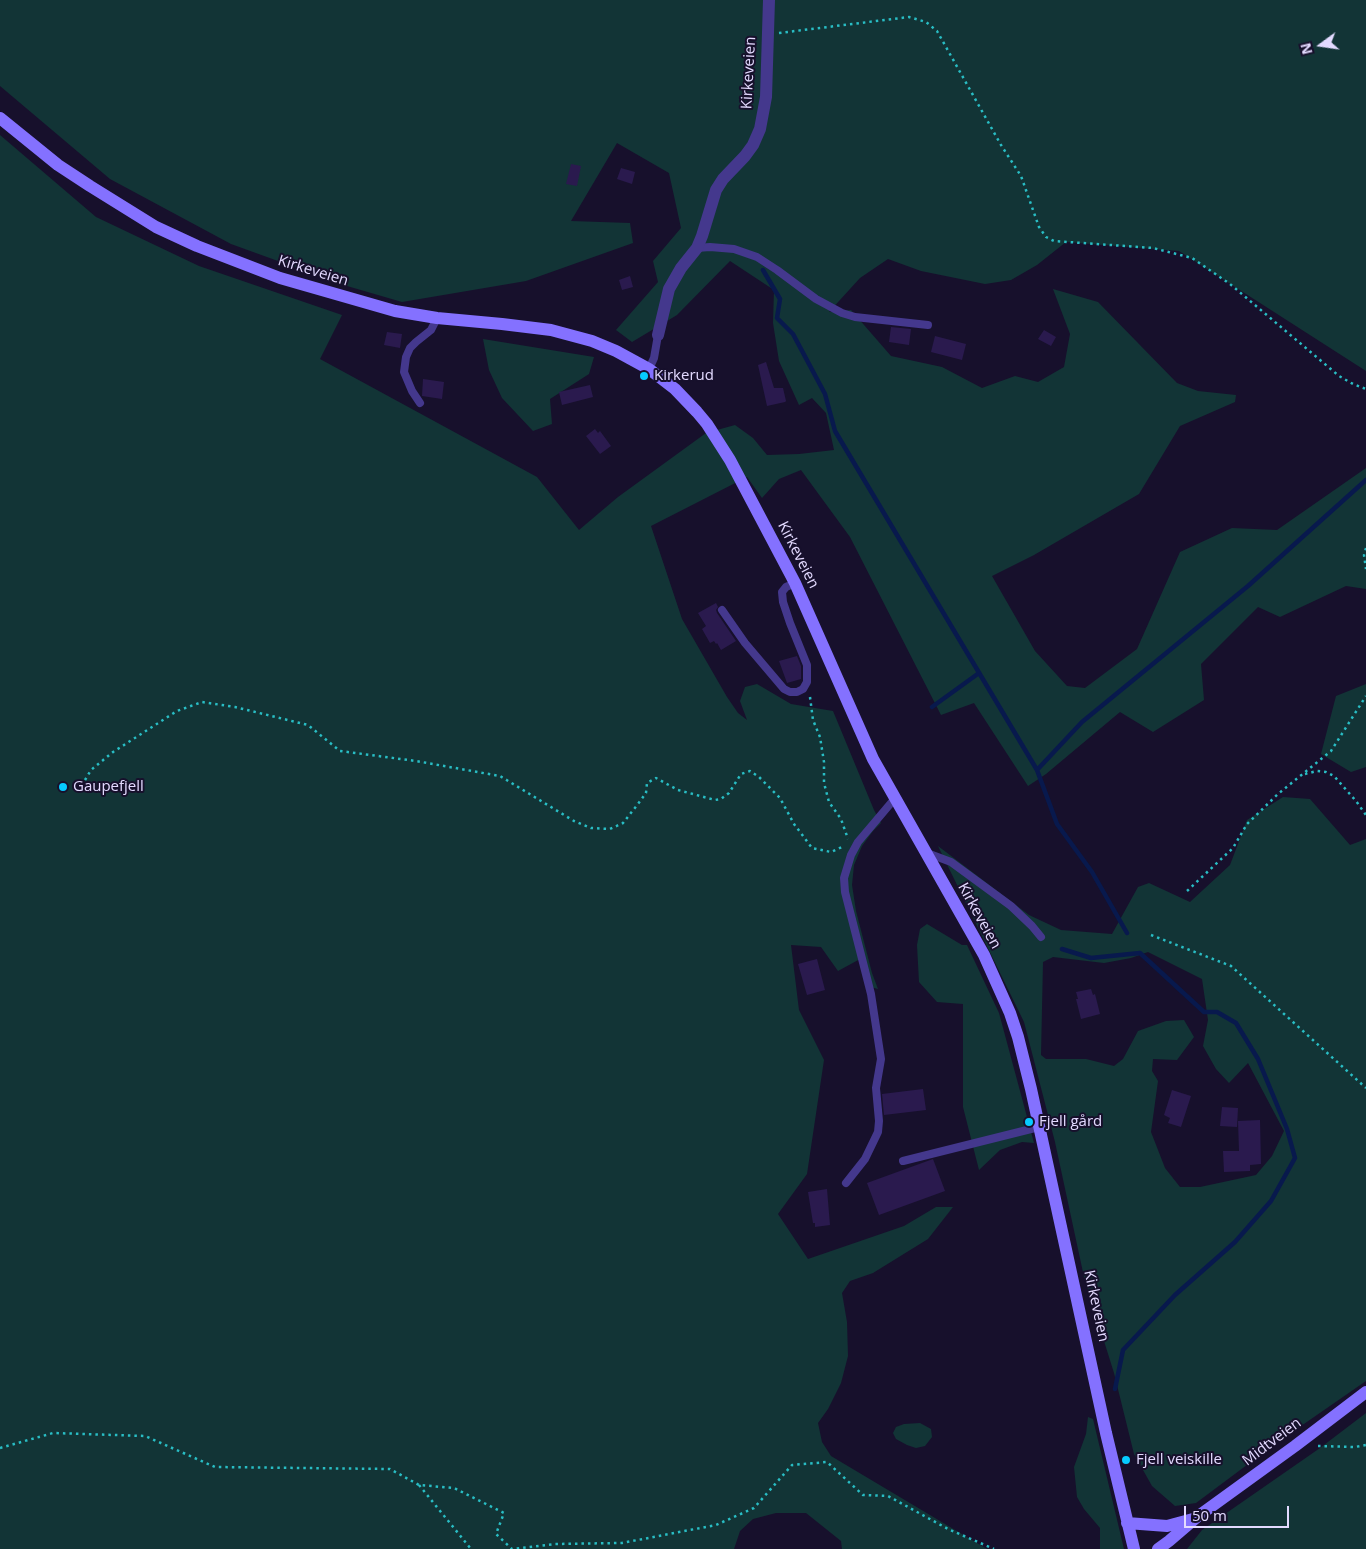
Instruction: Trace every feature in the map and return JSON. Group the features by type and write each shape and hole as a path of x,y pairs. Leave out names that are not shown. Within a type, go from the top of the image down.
{"main road":[{"name":"Kirkeveien","path":"0,118 58,166 156,227 197,246 280,278 395,311 437,318 550,330 592,341 649,369 688,400 707,424 730,460 796,583 873,758 984,955 1007,1006 1018,1037 1133,1546"},
{"name":"Midtveien","path":"1158,1549 1197,1517 1366,1392"},
{"name":"Midtveien","path":"1127,1523 1167,1526 1197,1517"}],"street":[{"name":"Kirkeveien","path":"658,335 670,289 681,268 697,248 716,190 723,179 753,145 760,129 766,97 769,0"}],"lane":[{"path":"697,248 734,249 757,258 777,270 816,299 842,313 856,317 928,325"},
{"path":"420,403 412,391 404,372 406,357 410,348 431,330 437,318"},
{"name":"Kirkeveien","path":"649,369 654,358 658,335"},
{"path":"722,610 745,643 784,689 790,692 797,692 803,689 807,682 807,665 790,623 783,602 782,592 786,587 796,583"},
{"path":"846,1183 864,1159 878,1132 876,1088 881,1059 872,994 845,892 844,878 851,855 858,842 891,803 896,800"},
{"path":"925,853 951,862 1011,906 1041,937"},
{"path":"903,1161 1039,1127"}],"path":[{"path":"768,35 909,17 926,22 937,31 1001,146 1021,176 1039,227 1046,237 1054,241 1153,248 1192,258 1230,284 1339,376 1366,389"},
{"path":"1366,548 1364,555 1366,569"},
{"path":"84,780 91,770 113,752 176,711 202,702 235,707 308,725 340,751 416,761 500,776 574,821 591,828 610,829 623,823 646,793 647,783 656,778 678,790 714,800 721,799 729,793 741,774 750,770 780,798 794,824 812,848 831,852 841,849 849,840 841,819 829,802 824,783 824,762 820,737 812,720 807,682"},
{"path":"1187,891 1233,848 1247,824 1278,794 1331,750 1366,696"},
{"path":"1303,774 1326,772 1334,776 1356,800 1366,815"},
{"path":"1151,935 1231,966 1366,1088"},
{"path":"0,1448 53,1433 145,1436 215,1467 390,1469 419,1485 471,1549"},
{"path":"1295,1446 1354,1447 1366,1445"},
{"path":"419,1485 454,1488 504,1513 496,1534 512,1549 555,1544 622,1543 716,1525 754,1508 792,1466 827,1462 863,1495 888,1496 948,1529 994,1549"}],"green space":[{"path":"0,0 1366,0 1366,371 1179,251 1066,242 1037,265 1011,280 985,284 921,271 888,259 860,278 829,312 851,310 891,356 942,367 982,388 1015,376 1038,382 1064,367 1070,334 1053,289 1098,302 1177,383 1198,391 1236,395 1235,402 1180,426 1139,494 1034,555 992,576 1035,651 1067,686 1085,688 1137,649 1180,552 1232,528 1277,530 1366,468 1366,589 1346,586 1280,617 1258,607 1201,664 1204,700 1153,732 1120,712 1046,774 1028,786 974,703 941,715 850,537 801,470 779,479 762,498 747,477 651,526 682,619 738,713 747,720 740,701 745,687 757,684 791,704 833,711 881,823 862,846 854,865 852,885 856,911 878,989 867,986 860,959 838,971 821,947 791,945 799,1010 824,1060 807,1174 778,1214 808,1259 904,1226 936,1207 953,1207 928,1239 873,1273 850,1281 842,1293 847,1322 848,1356 841,1383 828,1409 818,1423 822,1442 831,1456 987,1549 842,1549 841,1541 806,1513 776,1513 753,1519 740,1531 734,1549 0,1549 0,135 96,217 199,266 342,315 320,359 537,477 579,530 618,497 706,433 735,425 753,438 767,455 834,450 826,413 812,398 799,405 779,361 773,323 774,290 730,261 677,315 632,342 616,330 658,282 653,261 681,228 669,173 617,143 571,221 630,223 633,243 526,281 402,302 347,286 231,244 110,179 0,86"},
{"path":"483,339 594,357 589,374 550,399 552,424 533,431 502,398 489,370"},
{"path":"1366,684 1366,767 1351,772 1321,754 1336,696"},
{"path":"1283,797 1310,799 1350,845 1366,839 1366,1381 1275,1444 1196,1503 1175,1506 1152,1486 1134,1454 1114,1373 1084,1277 1055,1142 1024,1022 938,846 1029,915 1061,930 1112,934 1138,887 1149,883 1190,902 1230,865 1247,820","holes":["1148,952 1202,979 1208,1020 1203,1046 1216,1069 1229,1083 1248,1063 1284,1131 1272,1156 1256,1175 1200,1187 1180,1187 1165,1168 1151,1132 1158,1081 1152,1071 1153,1059 1177,1060 1194,1037 1184,1020 1166,1021 1138,1031 1123,1059 1114,1066 1086,1059 1046,1059 1041,1055 1043,962 1053,957 1104,963 1131,958"]},
{"path":"927,924 962,945 967,945 999,1013 1034,1143 1022,1142 1000,1150 979,1170 963,1107 963,1004 937,1002 919,982 917,945 920,929"},
{"path":"1366,1413 1366,1549 1187,1549 1202,1530 1320,1448"},
{"path":"1088,1417 1093,1419 1124,1549 1100,1549 1100,1528 1084,1509 1077,1497 1074,1467 1086,1434"},
{"path":"920,1423 931,1429 932,1437 925,1446 916,1448 896,1439 893,1433 896,1427 904,1424"}],"building":[{"path":"571,164 581,166 577,186 566,184"},
{"path":"621,168 635,172 632,184 617,179"},
{"path":"630,276 633,287 622,290 619,280"},
{"path":"891,327 911,329 909,345 889,342"},
{"path":"1044,330 1056,337 1051,346 1038,339"},
{"path":"387,332 402,334 400,348 384,345"},
{"path":"935,336 966,344 962,360 931,352"},
{"path":"766,362 774,388 783,388 785,402 767,406 758,365"},
{"path":"423,379 444,382 442,399 422,396"},
{"path":"590,385 593,397 562,405 559,392"},
{"path":"595,429 598,433 600,431 611,446 600,454 586,436"},
{"path":"716,603 718,607 717,613 736,641 721,650 714,641 710,643 702,629 706,626 698,613"},
{"path":"797,656 801,666 801,679 787,683 779,661"},
{"path":"817,959 825,990 807,995 798,964"},
{"path":"1091,989 1093,995 1095,994 1100,1014 1081,1019 1076,992"},
{"path":"923,1089 926,1110 884,1115 882,1094"},
{"path":"1172,1090 1191,1096 1181,1127 1168,1123 1170,1118 1164,1115"},
{"path":"1222,1107 1238,1108 1237,1127 1220,1126"},
{"path":"1260,1120 1261,1164 1250,1165 1250,1171 1224,1172 1223,1151 1239,1151 1238,1121"},
{"path":"933,1159 945,1191 879,1215 867,1183"},
{"path":"827,1189 830,1225 815,1227 808,1192"}],"waterway":[{"path":"763,270 780,299 777,318 793,334 825,394 835,431 1037,770 1057,824 1092,872 1127,933"},
{"path":"1037,770 1082,722 1248,586 1366,480"},
{"path":"932,707 979,673"},
{"path":"1062,949 1091,958 1140,953 1204,1012 1217,1012 1236,1023 1258,1059 1287,1129 1295,1158 1271,1201 1235,1242 1175,1295 1123,1350 1115,1389"}],"place":[{"name":"Kirkerud","path":"644,376"},
{"name":"Gaupefjell","path":"63,787"},
{"name":"Fjell gård","path":"1029,1122"},
{"name":"Fjell veiskille","path":"1126,1460"}]}
